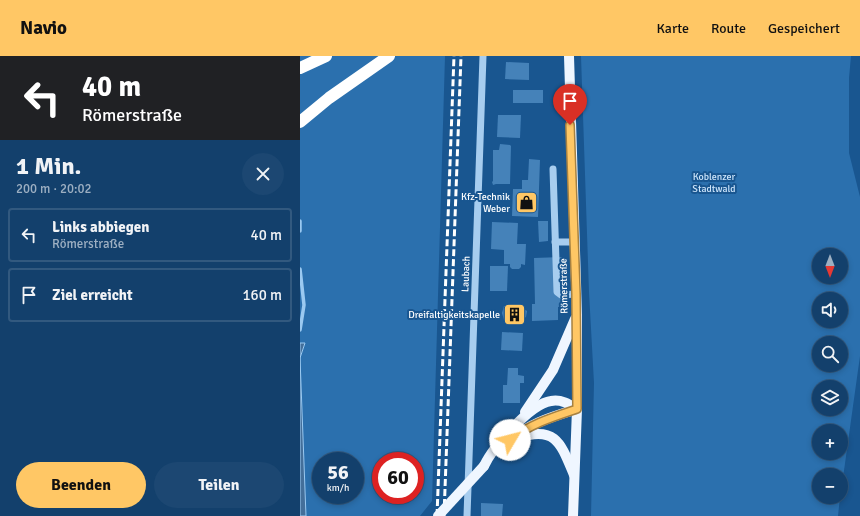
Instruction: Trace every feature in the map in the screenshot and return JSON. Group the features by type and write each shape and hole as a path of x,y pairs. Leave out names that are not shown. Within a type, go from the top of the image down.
{"highway":[{"path":"300,68 326,56"},
{"path":"300,122 329,98 389,56"}],"main road":[{"name":"Römerstraße","path":"569,56 577,315 577,409 573,516"},
{"path":"522,419 528,405 553,370 577,315"},
{"path":"484,466 490,453 536,406 550,401 561,401 577,409"},
{"path":"438,516 484,466 519,433 532,425 577,409"},
{"path":"510,440 534,433 541,433 551,437 556,440 562,449 575,478"}],"street":[{"name":"Laubach","path":"467,516 483,56"},
{"path":"553,169 557,292 561,295 576,294"},
{"path":"555,242 575,242"}],"green space":[{"path":"300,56 445,56 432,501 420,516 306,516 300,358 305,343 300,343"},
{"name":"Koblenzer Stadtwald","path":"581,56 851,56 849,78 849,153 860,197 860,356 848,442 848,424 812,424 812,460 845,460 844,468 812,468 812,504 839,504 838,516 591,516 594,383 589,292"}],"shaded area":[{"path":"300,343 305,343 300,358"},
{"path":"300,358 306,516 300,516"}],"building":[{"path":"506,62 529,63 529,80 505,79"},
{"path":"513,90 543,90 543,103 513,103"},
{"path":"498,115 521,115 520,138 497,137"},
{"path":"500,144 511,146 510,184 493,185 493,150 499,150"},
{"path":"529,159 540,160 538,217 512,216 513,189 522,189 522,180 528,180"},
{"path":"538,221 548,221 548,241 539,242"},
{"path":"492,222 518,223 517,244 526,244 525,265 521,264 519,269 512,269 510,264 504,264 504,250 491,249"},
{"path":"562,257 563,307 558,307 558,320 532,321 532,304 535,304 534,258"},
{"path":"490,266 508,266 507,291 490,291"},
{"name":"Dreifaltigkeitskapelle","path":"504,306 521,307 527,311 526,317 520,321 504,320 502,313"},
{"path":"502,332 523,333 522,351 501,350"},
{"path":"508,368 518,368 518,375 524,376 524,383 520,383 520,403 503,403 503,385 507,385"},
{"path":"481,503 503,504 502,516 481,516"}],"waterway":[{"name":"Laubach","path":"300,221 300,231"},
{"name":"Laubach","path":"300,269 304,305 300,330"}],"railway":[{"path":"437,516 454,56"},
{"path":"444,516 461,56"}],"place":[{"name":"Kfz-Technik Weber","path":"526,203"},
{"name":"Dreifaltigkeitskapelle","path":"515,315"}],"route":[{"path":"510,440 524,429 532,425 577,409 576,294 570,125"}]}
